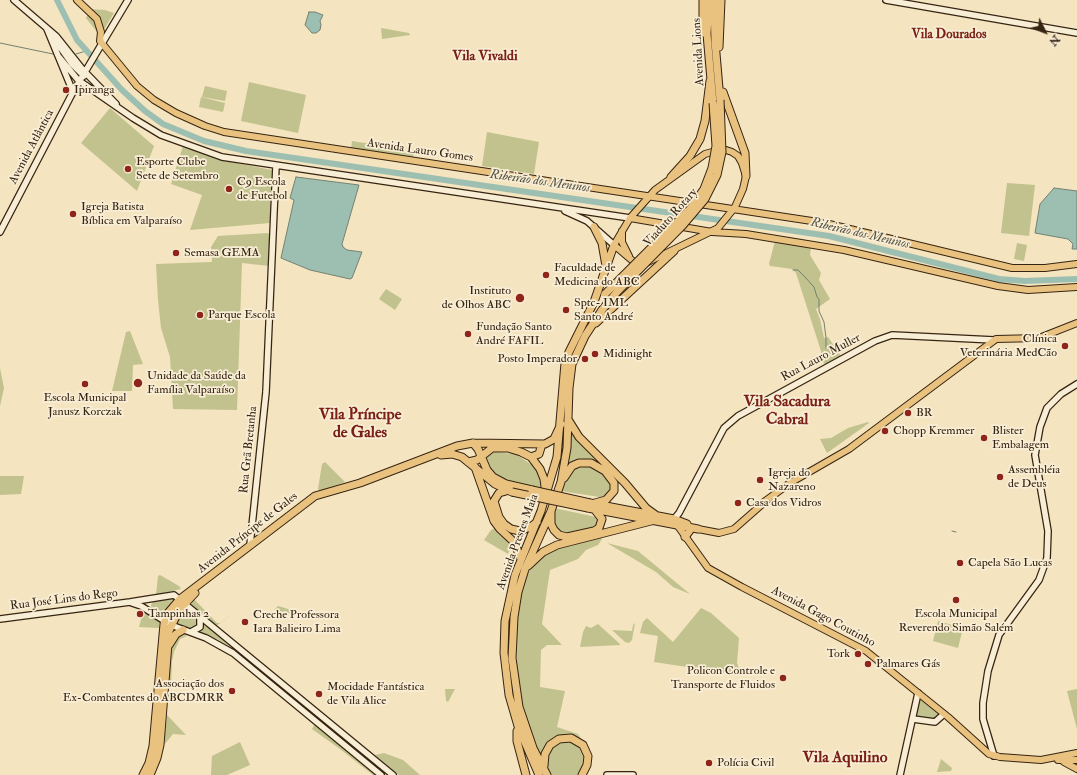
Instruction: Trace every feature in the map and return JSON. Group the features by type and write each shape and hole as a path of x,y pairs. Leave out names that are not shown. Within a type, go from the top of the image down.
{"highway":[{"path":"703,0 703,37 709,63"},
{"name":"Avenida Lions","path":"709,0 707,34 710,81 717,102"},
{"name":"Avenida Lions","path":"714,0 717,61 720,85 717,102"},
{"path":"717,61 721,27 721,0"},
{"path":"671,177 690,156 700,140 705,121 710,81"},
{"path":"720,85 745,153 746,176"},
{"name":"Viaduto Rotary","path":"587,318 604,294 690,208 704,188 712,168 716,146 717,102"},
{"name":"Viaduto Rotary","path":"589,330 616,292 691,217 705,199 717,175 722,152 717,102"},
{"path":"594,227 602,243 606,269"},
{"path":"587,318 614,245"},
{"path":"589,330 674,251"},
{"name":"Avenida Prestes Maia","path":"544,774 518,726 506,678 504,621 510,591 521,559 546,498 558,457 565,363 569,352 587,318"},
{"name":"Avenida Prestes Maia","path":"544,774 524,724 513,672 512,645 514,617 525,569 551,511 561,482 567,448 572,364 589,330"},
{"path":"568,421 579,437 625,483 646,508 657,516"},
{"path":"531,457 539,454 542,444 554,439 561,424"},
{"path":"465,460 470,444 478,449 490,474 510,490"},
{"name":"Avenida Príncipe de Gales","path":"168,624 168,612 249,548 314,500 354,487 360,483 452,448 470,444 542,444"},
{"path":"465,460 474,461 482,457 489,449 495,447 514,450 531,457 542,472 546,498"},
{"name":"Avenida Príncipe de Gales","path":"431,457 448,453 465,460"},
{"path":"465,460 495,484 510,490 591,506 657,516 694,529 686,538"},
{"path":"561,482 570,468 576,464 586,462 602,468 613,480 614,491 606,500 591,506"},
{"path":"475,467 494,521 515,543 521,559"},
{"path":"510,490 499,493 494,501 499,517 504,524 511,529 520,531 537,522"},
{"path":"591,506 651,521 676,522"},
{"path":"551,511 551,524 554,530 559,535 567,537 594,531 599,528 602,519 591,506"},
{"path":"525,569 539,555 552,547 651,521"},
{"path":"150,775 157,758 160,745 168,646 168,624"},
{"path":"143,775 149,763 153,746 168,624"},
{"path":"168,646 175,636 187,631"},
{"path":"518,726 517,741 526,775"},
{"path":"544,774 544,756 548,747 559,739 571,738 583,745 588,756 587,765 582,775"}],"main road":[{"path":"14,0 56,36 83,73 133,118"},
{"path":"77,0 97,19 101,32 100,45"},
{"name":"Avenida Atlântica","path":"0,232 83,73 128,0"},
{"path":"886,0 1077,32"},
{"path":"46,29 73,92"},
{"name":"Avenida Lauro Gomes","path":"100,45 129,84 146,99 179,119 203,130 222,136 839,229 1012,271 1038,273 1077,268"},
{"path":"59,57 79,81 133,118 161,135 222,157 630,218 712,232 771,238 844,250 998,286 1028,290 1077,287"},
{"path":"539,205 568,212 583,218 630,259 637,263 646,263 712,232 721,225 732,212 742,194 746,176 740,159 732,152 723,149 708,153 671,177 646,199 635,212 614,245"},
{"name":"Rua Grã Bretanha","path":"249,548 265,405 276,166"},
{"path":"568,212 576,210"},
{"name":"Avenida Lauro Gomes","path":"732,212 840,225 1008,267 1039,269 1077,264"},
{"path":"721,225 723,230 729,234"},
{"path":"691,228 695,234 693,241"},
{"path":"622,231 624,247 630,259"},
{"name":"Rua Lauro Muller","path":"676,522 724,428 733,419 875,341 892,335 995,340 1039,338 1077,323"},
{"path":"694,529 719,533 734,529 785,482 847,446 902,405 911,401 995,340"},
{"path":"994,756 984,726 983,703 988,671 1002,629 1039,580 1045,566 1048,546 1048,526 1036,462 1038,437 1042,419 1047,408 1061,394 1077,384"},
{"name":"Avenida Gago Coutinho","path":"676,522 686,538 710,569 866,651 944,714 981,748 994,756 1029,760 1054,759 1077,754"},
{"name":"Rua José Lins do Rego","path":"0,619 133,603 172,594 182,601"},
{"path":"149,612 149,603 152,598"},
{"path":"182,601 393,775"},
{"name":"Rua José Lins do Rego","path":"133,603 168,624 217,644 240,658 381,775"},
{"path":"187,631 200,627 200,616"},
{"path":"900,775 918,693"},
{"path":"913,719 935,722 944,714"},
{"path":"981,748 986,744 987,737"},
{"path":"1077,754 1077,768"},
{"name":"Avenida Gago Coutinho","path":"1054,759 1062,761 1076,760"},
{"path":"1062,761 1077,768"},
{"path":"607,775 633,775"}],"green space":[{"path":"90,9 105,10 114,13 100,36 86,18"},
{"path":"381,28 409,33 410,35 382,39"},
{"path":"249,82 306,95 298,133 241,121"},
{"path":"205,86 227,91 225,101 202,97"},
{"path":"201,97 225,103 223,112 199,107"},
{"name":"Esporte Clube Sete de Setembro","path":"110,108 154,146 137,191 81,143"},
{"path":"487,132 539,142 534,174 482,166"},
{"path":"352,141 414,151 413,159 351,149"},
{"name":"C9 Escola de Futebol","path":"183,146 216,159 272,170 270,223 190,230 202,195 171,184"},
{"path":"1007,183 1035,185 1029,236 1001,233"},
{"name":"Parque Escola","path":"268,233 270,236 269,266 242,263 237,410 173,409 170,357 161,328 156,264 212,262 211,247 218,236"},
{"path":"775,241 811,248 810,255 821,273 819,280 830,299 816,309 824,338 828,337 841,356 828,364 823,362 821,351 796,273 792,269 770,266 769,264"},
{"path":"1017,243 1027,245 1024,261 1014,259"},
{"path":"386,289 402,299 395,310 379,299"},
{"path":"130,331 143,364 133,365 132,391 112,391 126,332"},
{"path":"0,368 4,388 0,406"},
{"path":"868,422 869,423 827,453 820,439 831,438 848,428"},
{"path":"571,432 600,461 599,463 590,460 574,462 567,466"},
{"path":"492,452 516,454 536,468 541,479 541,490 501,481 494,475 486,461 486,456"},
{"path":"325,462 345,482 320,492 318,489 322,464"},
{"path":"576,466 592,466 609,478 612,486 606,498 561,491 565,479"},
{"path":"0,476 24,476 21,494 0,495"},
{"path":"554,508 596,517 599,521 594,529 568,535 560,533 553,525"},
{"path":"495,528 512,544 508,554 484,540 491,530"},
{"path":"600,536 602,539 598,545 586,550 578,559 550,570 542,624 562,645 547,645 541,650 540,687 565,691 557,727 578,734 582,740 573,735 559,736 542,761 525,717 517,672 515,619 522,586 527,574 542,555 557,548"},
{"path":"607,543 638,551 690,594 673,587 656,572"},
{"path":"160,575 179,586 181,589 156,595 158,576"},
{"path":"192,597 217,623 220,623 242,608 216,626 192,605"},
{"path":"174,598 162,617 152,611 151,605 154,600"},
{"path":"278,606 298,612 299,615 274,610"},
{"path":"186,608 197,617 199,621 197,626 192,629 175,624 179,614"},
{"path":"701,608 711,613 739,638 737,663 741,674 740,675 654,662 658,636 640,633 643,622 647,618 673,642"},
{"path":"143,612 159,622 159,628 139,627"},
{"path":"938,621 963,628 958,648 933,641"},
{"path":"635,623 632,640 629,643 625,642 612,630 632,631"},
{"path":"205,624 237,650 200,632"},
{"path":"598,624 620,645 580,647 583,632 586,626 591,628"},
{"path":"185,635 187,636 180,639 174,652 172,661 171,688 167,688 172,646 177,638"},
{"path":"445,689 455,689 448,702 446,701"},
{"path":"1077,689 1077,729 1067,691"},
{"path":"921,700 940,714 935,720 917,718 915,716"},
{"path":"167,715 186,735 173,734 164,745"},
{"path":"315,724 378,775 373,775 312,729"},
{"path":"568,741 580,746 584,751 585,764 579,775 551,775 547,766 548,753 556,743"},
{"path":"240,742 250,765 227,775 211,775 212,756"},
{"path":"384,753 403,760 420,775 399,775 375,755"},
{"path":"941,759 952,768 951,771 937,772"}],"shaded area":[{"path":"309,12 315,12 323,15 320,21 320,30 316,33 312,33 305,25"},
{"path":"296,177 359,185 342,244 347,250 362,252 352,278 350,279 310,270 281,258 294,200 290,198"},
{"path":"1054,188 1077,191 1077,249 1072,249 1073,244 1068,239 1035,233 1040,204"}],"waterway":[{"name":"Ribeirão dos Meninos","path":"57,0 77,40 122,90 145,111 163,124 204,141 246,151 829,236 999,279 1025,281 1077,279"},
{"path":"0,43 53,54"},
{"path":"76,54 86,51"},
{"path":"793,270 798,270 814,287 819,299 819,311 824,322 826,348"},
{"path":"952,531 956,532"}],"place":[{"name":"Ipiranga","path":"66,90"},
{"name":"Esporte Clube Sete de Setembro","path":"128,169"},
{"name":"C9 Escola de Futebol","path":"229,189"},
{"name":"Igreja Batista Bíblica em Valparaíso","path":"73,214"},
{"name":"Semasa GEMA","path":"176,253"},
{"name":"Faculdade de Medicina do ABC","path":"546,275"},
{"name":"Instituto de Olhos ABC","path":"520,298"},
{"name":"Sptc- IML Santo André","path":"566,310"},
{"name":"Parque Escola","path":"200,315"},
{"name":"Fundação Santo André FAFIL","path":"468,334"},
{"name":"Clínica Veterinária MedCão","path":"1065,346"},
{"name":"Midinight","path":"595,354"},
{"name":"Posto Imperador","path":"585,359"},
{"name":"Unidade da Saúde da Família Valparaíso","path":"138,383"},
{"name":"Escola Municipal Janusz Korczak","path":"85,384"},
{"name":"BR","path":"908,413"},
{"name":"Chopp Kremmer","path":"885,431"},
{"name":"Blister Embalagem","path":"984,438"},
{"name":"Assembléia de Deus","path":"1000,477"},
{"name":"Igreja do Nazareno","path":"760,480"},
{"name":"Casa dos Vidros","path":"738,503"},
{"name":"Capela São Lucas","path":"960,563"},
{"name":"Escola Municipal Reverendo Simão Salém","path":"956,600"},
{"name":"Tampinhas 2","path":"140,614"},
{"name":"Creche Professora Iara Balieiro Lima","path":"245,622"},
{"name":"Tork","path":"858,654"},
{"name":"Palmares Gás","path":"868,664"},
{"name":"Policon Controle e Transporte de Fluidos","path":"783,678"},
{"name":"Associação dos Ex-Combatentes do ABCDMRR","path":"232,691"},
{"name":"Mocidade Fantástica de Vila Alice","path":"319,694"},
{"name":"Polícia Civil","path":"709,763"}],"district":[{"name":"Vila Dourados","path":"949,35"},
{"name":"Vila Vivaldi","path":"485,57"},
{"name":"Vila Sacadura Cabral","path":"787,412"},
{"name":"Vila Príncipe de Gales","path":"360,425"},
{"name":"Vila Aquilino","path":"845,759"}]}
